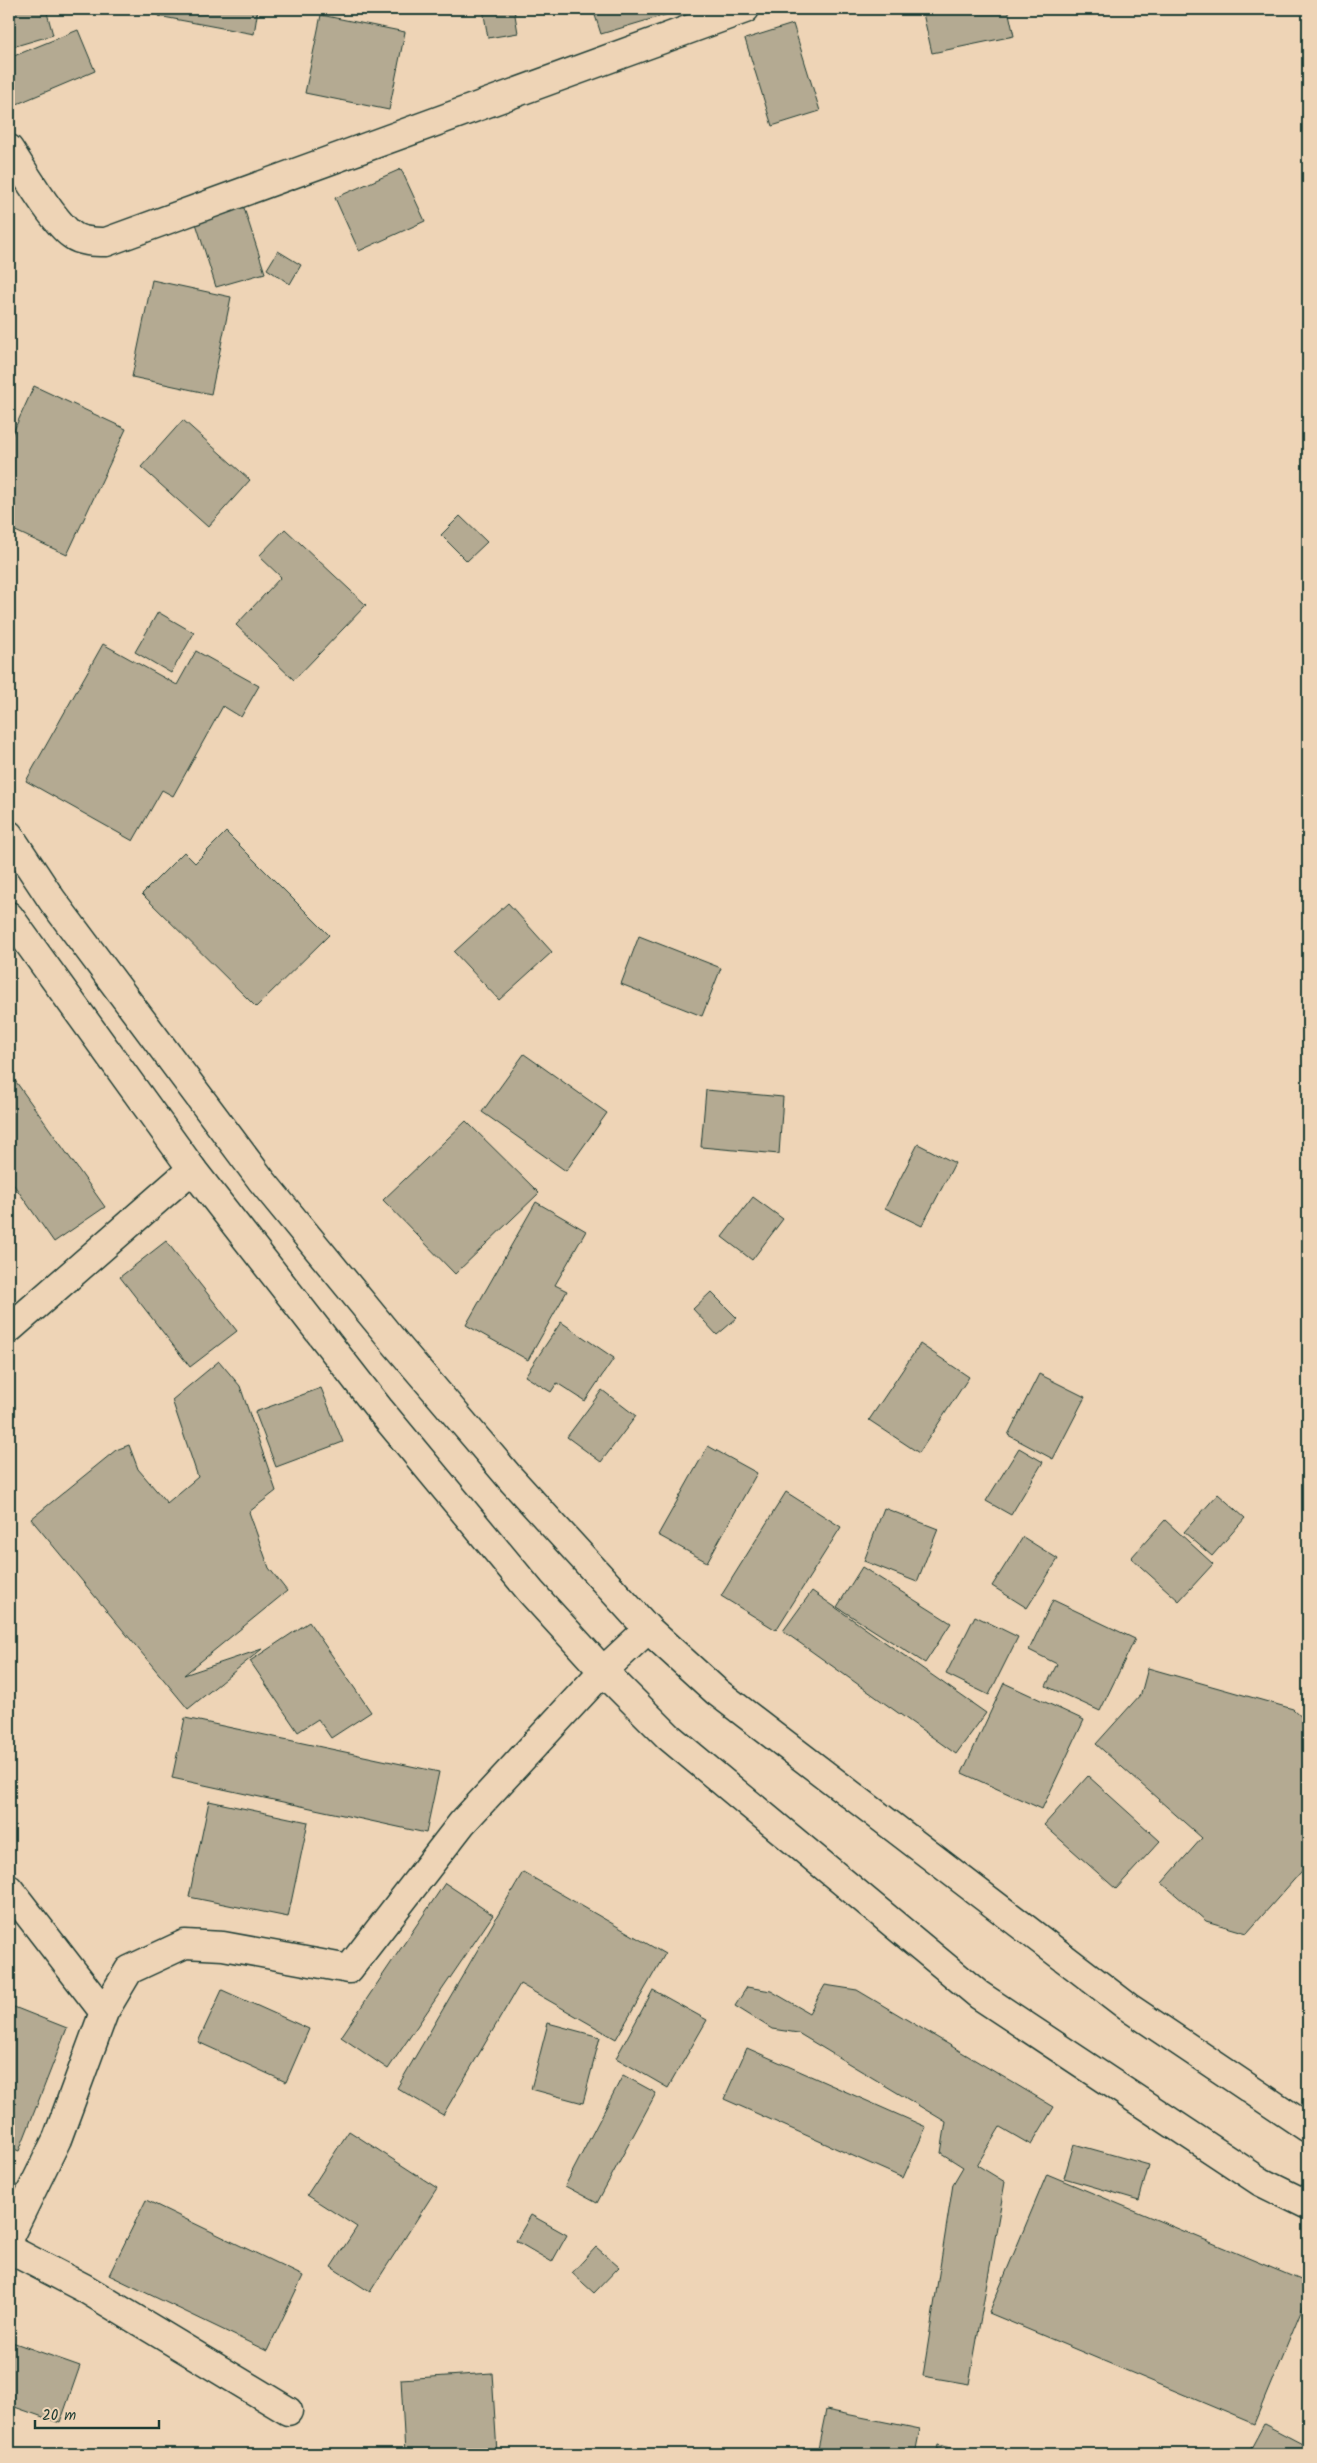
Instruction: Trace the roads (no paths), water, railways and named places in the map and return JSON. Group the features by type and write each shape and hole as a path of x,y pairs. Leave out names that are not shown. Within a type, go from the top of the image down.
{"main road":[{"path":"9,149 58,221 72,236 88,242 106,242 746,9"},
{"path":"9,835 58,908 262,1181 395,1343 511,1479 648,1629 717,1692 1128,2007 1308,2128"},
{"path":"9,916 192,1169 380,1410 531,1592 603,1671 669,1737 979,1995 1261,2182 1308,2206"},
{"path":"9,1329 192,1169"},
{"path":"9,2237 57,2139 104,2012 129,1970 185,1944 224,1946 349,1969 462,1823 603,1671 648,1629"},
{"path":"9,1889 104,2012"},
{"path":"9,2249 84,2288 288,2411"}]}
